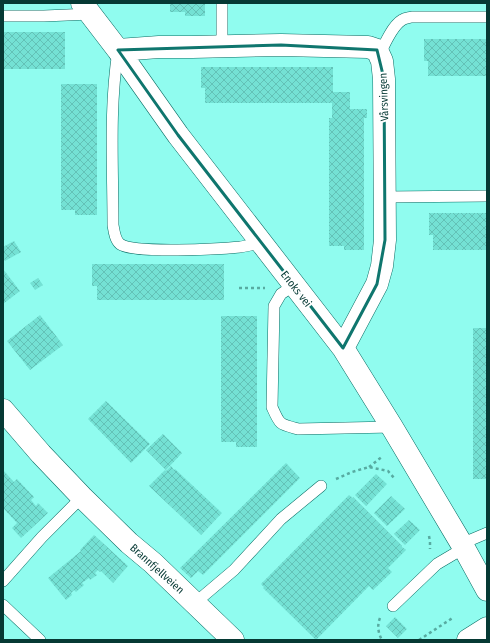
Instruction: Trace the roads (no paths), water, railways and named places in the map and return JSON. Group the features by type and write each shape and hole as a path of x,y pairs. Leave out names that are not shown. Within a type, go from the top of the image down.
{"street":[{"name":"Enoks vei","path":"86,8 118,50 178,135 261,243 287,289 343,348 463,546 487,590"},
{"path":"118,50 159,47 368,47 377,50 379,56"},
{"name":"Vårsvingen","path":"343,348 377,284 382,266 385,240 384,79 382,61 379,56"},
{"name":"Brannfjellveien","path":"3,410 82,498 129,543 153,563 233,640"},
{"path":"468,640 487,628"}],"lane":[{"path":"222,3 222,47"},
{"path":"3,16 44,16 86,8"},
{"path":"379,56 389,36 399,22 404,18 487,17"},
{"path":"118,50 112,106 113,225 115,237 120,244 140,250 175,250 227,248 261,243"},
{"path":"385,197 487,196"},
{"path":"287,289 274,306 272,407 278,422 298,428 392,427"},
{"path":"196,604 234,570 281,519 321,486"},
{"path":"3,581 42,537 82,498"},
{"path":"393,606 437,564 463,546 487,533"},
{"path":"3,605 40,640"}]}
